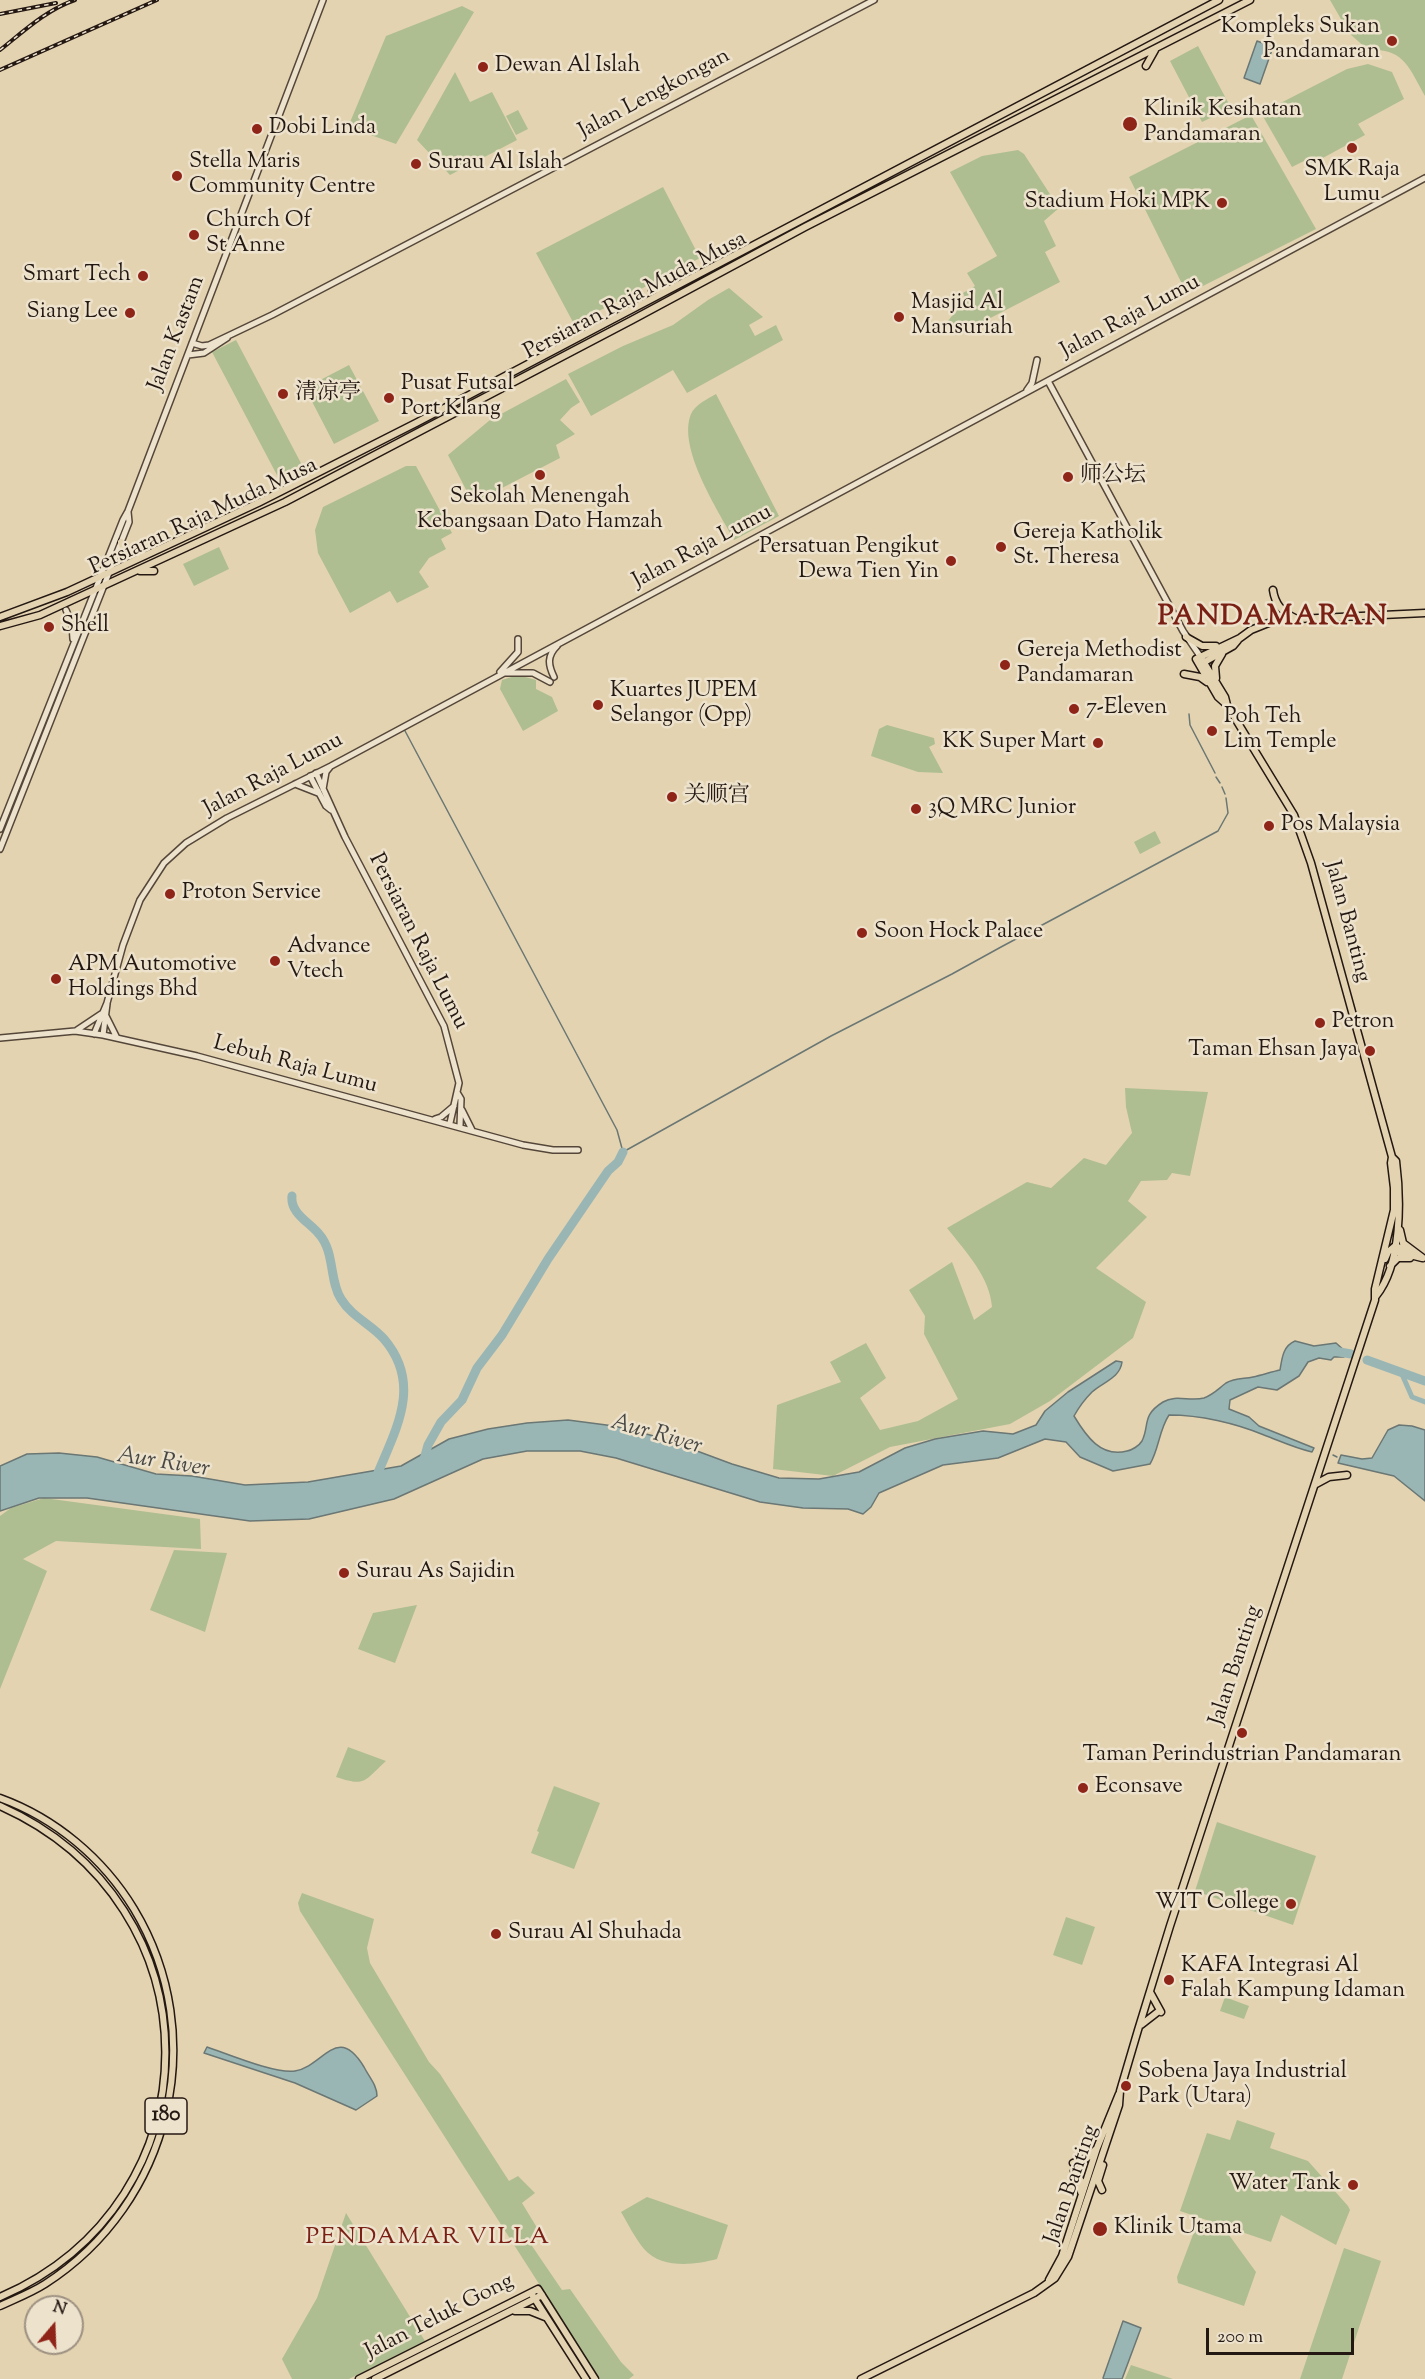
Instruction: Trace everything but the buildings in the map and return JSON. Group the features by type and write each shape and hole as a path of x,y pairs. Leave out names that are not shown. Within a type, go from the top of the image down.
{"main road":[{"name":"Persiaran Raja Muda Musa","path":"0,617 32,607 224,520 396,433 1220,0"},
{"name":"Persiaran Raja Muda Musa","path":"0,626 40,615 285,502 805,227 1250,0"},
{"path":"1146,66 1156,49"},
{"path":"652,290 671,289"},
{"path":"121,542 124,550 135,555 147,555"},
{"path":"136,570 154,571"},
{"path":"1273,590 1274,600 1280,608 1297,619"},
{"path":"1200,661 1233,646 1240,638 1262,624 1276,620 1425,613"},
{"path":"1186,637 1202,646 1223,649"},
{"path":"1184,674 1200,677 1213,683 1215,666 1223,649"},
{"name":"Jalan Banting","path":"1047,2283 1060,2262 1081,2199 1119,2105 1120,2091 1149,1992 1316,1484 1376,1296 1383,1253 1397,1220 1399,1180 1396,1161 1392,1157 1313,868 1299,826 1227,705 1225,697 1213,683 1200,661"},
{"path":"1376,1296 1382,1289 1390,1267 1397,1220"},
{"path":"1397,1220 1403,1243 1420,1257"},
{"path":"1381,1270 1388,1252 1394,1249 1420,1257"},
{"path":"1390,1267 1398,1258 1420,1257"},
{"path":"1316,1484 1329,1477 1347,1475"},
{"name":"180","path":"0,1798 23,1807 79,1844 119,1886 142,1924 165,1983 174,2033 172,2083 167,2112 144,2175 101,2236 77,2259 45,2284 0,2306"},
{"name":"180","path":"0,1806 49,1833 100,1877 116,1896 144,1947 157,1986 166,2044 160,2108 152,2138 122,2198 102,2224 62,2262 40,2277 0,2297"},
{"path":"1138,2030 1146,2020 1160,2012 1149,1992"},
{"path":"1073,2163 1101,2149 1103,2164 1098,2181 1102,2190"},
{"name":"Jalan Banting","path":"861,2379 1013,2304 1060,2272 1068,2257 1101,2149"},
{"path":"1074,2171 1081,2181 1081,2199"},
{"path":"530,2292 586,2379"},
{"name":"Jalan Teluk Gong","path":"359,2379 530,2292 540,2292"},
{"path":"540,2292 595,2379"},
{"name":"Jalan Teluk Gong","path":"375,2379 535,2299 540,2292"},
{"path":"512,2310 530,2311 546,2317"}],"street":[{"name":"Jalan Kastam","path":"0,830 93,590 128,511 323,0"},
{"name":"Jalan Lengkongan","path":"192,343 202,346 228,337 874,0"},
{"name":"Jalan Raja Lumu","path":"103,1014 123,945 136,910 148,886 164,863 186,843 237,813 331,766 496,675 560,643 1425,178"},
{"name":"Jalan Lengkongan","path":"188,355 204,353 224,342 228,337"},
{"path":"1024,394 1032,383 1037,360"},
{"path":"1048,381 1200,661"},
{"name":"Jalan Kastam","path":"0,849 129,522 128,511"},
{"path":"66,610 72,624 73,640"},
{"path":"496,675 518,652 518,639"},
{"path":"496,675 511,671 528,672 552,679 549,658 560,643"},
{"path":"294,784 321,791 326,772 331,766"},
{"name":"Persiaran Raja Lumu","path":"313,775 326,806 331,810 444,1026 458,1077 461,1108"},
{"path":"75,1031 103,1014"},
{"path":"94,1034 103,1014"},
{"path":"102,1035 103,1014"},
{"path":"103,1014 117,1038"},
{"name":"Lebuh Raja Lumu","path":"0,1038 75,1031 102,1035 204,1058 546,1149 578,1150"},
{"path":"450,1123 458,1094"},
{"path":"434,1120 454,1106"},
{"path":"460,1126 461,1108"},
{"path":"461,1108 472,1130"}],"green space":[{"name":"Kompleks Sukan Pandamaran","path":"1330,0 1425,0 1425,96 1409,69 1398,56 1380,50 1368,50 1349,33"},
{"path":"462,6 474,12 396,144 348,127 386,36"},
{"path":"1198,46 1231,108 1202,122 1170,61"},
{"path":"1368,64 1392,72 1404,99 1358,124 1365,135 1310,165 1306,160 1292,167 1261,113 1347,69"},
{"path":"455,72 470,102 492,92 517,140 450,175 417,140"},
{"path":"518,110 528,129 516,135 506,116"},
{"name":"Stadium Hoki MPK","path":"1251,115 1316,229 1187,294 1129,177"},
{"path":"1018,150 1024,154 1059,208 1044,221 1056,246 1045,252 1060,282 973,327 957,326 947,322 966,299 963,293 975,286 967,273 997,256 950,172 982,156"},
{"path":"663,187 700,258 574,324 536,253"},
{"path":"729,288 763,317 749,325 755,336 776,325 783,340 687,393 673,370 591,416 568,374 623,346 673,325"},
{"path":"236,340 302,465 278,477 212,352"},
{"path":"349,365 379,421 334,444 305,388"},
{"path":"566,379 580,402 560,420 575,434 556,445 560,458 473,503 448,455 490,420"},
{"path":"716,394 779,516 734,540 694,461 688,428 693,411 698,405"},
{"path":"406,466 416,466 452,533 441,539 446,549 429,558 419,572 429,587 397,603 390,591 350,613 318,553 315,530 323,507"},
{"path":"219,547 229,569 194,586 183,564"},
{"path":"518,675 536,680 536,689 552,697 558,711 523,731 500,689 502,680"},
{"path":"887,725 934,738 935,744 929,747 943,773 918,772 871,756 879,729"},
{"path":"1155,831 1161,843 1140,854 1134,842"},
{"path":"1125,1088 1208,1092 1190,1176 1172,1173 1167,1180 1141,1181 1128,1201 1147,1217 1096,1268 1146,1302 1133,1338 1050,1401 1010,1424 890,1447 833,1476 773,1469 777,1405 841,1382 830,1362 866,1343 886,1378 860,1398 880,1430 918,1421 958,1399 924,1334 925,1316 909,1290 952,1262 974,1320 992,1307 982,1275 947,1228 1027,1182 1051,1188 1084,1158 1106,1165 1132,1133 1126,1107"},
{"path":"44,1498 200,1519 201,1549 56,1541 23,1559 47,1571 0,1689 0,1516 11,1508"},
{"path":"174,1550 227,1553 205,1632 150,1610"},
{"path":"417,1605 395,1663 358,1649 373,1613"},
{"path":"348,1747 386,1761 359,1782 336,1777"},
{"path":"554,1786 600,1803 574,1869 531,1853"},
{"path":"1217,1822 1316,1856 1293,1925 1195,1891"},
{"path":"302,1893 374,1919 367,1948 370,1963 429,2062 440,2074 509,2181 518,2176 535,2193 522,2203 539,2231 532,2246 562,2290 570,2289 621,2362 634,2375 629,2379 600,2379 300,1911 298,1903"},
{"path":"1066,1917 1095,1927 1082,1965 1053,1955"},
{"path":"1225,1997 1249,2006 1244,2019 1220,2011"},
{"path":"1237,2120 1275,2133 1270,2148 1308,2161 1348,2206 1350,2210 1336,2245 1281,2215 1271,2242 1180,2211 1207,2133 1230,2140"},
{"path":"647,2197 728,2225 717,2259 689,2264 669,2263 659,2260 644,2249 621,2212"},
{"path":"346,2213 425,2341 349,2379 292,2379 282,2359 317,2298"},
{"path":"1197,2224 1229,2235 1256,2272 1244,2306 1178,2283 1177,2277"},
{"path":"1344,2248 1381,2261 1342,2379 1300,2379"},
{"path":"1131,2365 1173,2379 1125,2379"}],"water":[{"path":"1257,41 1273,47 1260,84 1244,78"},
{"path":"1295,1341 1314,1346 1336,1343 1346,1352 1344,1357 1334,1357 1331,1360 1319,1358 1308,1362 1299,1376 1277,1390 1258,1387 1230,1400 1229,1409 1249,1417 1259,1426 1314,1448 1312,1452 1229,1423 1193,1416 1169,1415 1150,1464 1113,1471 1080,1457 1066,1442 1045,1439 998,1458 943,1465 879,1493 871,1507 863,1514 848,1509 803,1508 760,1502 616,1458 580,1451 527,1451 483,1459 394,1499 309,1519 250,1521 87,1498 39,1498 0,1511 0,1466 27,1454 59,1453 97,1457 156,1474 192,1476 245,1485 308,1482 401,1466 449,1439 488,1429 568,1420 614,1426 662,1438 732,1464 779,1478 819,1479 859,1472 905,1448 935,1439 983,1431 1013,1434 1036,1425 1045,1411 1068,1392 1116,1361 1122,1362 1118,1372 1092,1392 1074,1416 1095,1444 1109,1451 1127,1451 1141,1443 1149,1416 1163,1402 1173,1399 1204,1398 1229,1381 1280,1370 1286,1349"},
{"path":"1399,1425 1425,1430 1425,1501 1394,1476 1338,1463 1341,1455 1362,1459 1372,1458 1388,1430"},
{"path":"207,2047 264,2067 286,2071 305,2068 330,2051 346,2048 364,2067 377,2096 356,2110 295,2083 204,2053"},
{"path":"1123,2321 1141,2328 1122,2379 1104,2379 1103,2378"}],"waterway":[{"path":"1189,714 1190,725 1215,773"},
{"path":"404,729 617,1130 623,1152 831,1036 952,974 1218,831 1228,813 1226,798"},
{"path":"1216,777 1220,783"},
{"path":"1222,787 1225,794"},
{"path":"423,1463 428,1445 441,1422 462,1400 477,1368 502,1335 548,1259 623,1152"},
{"path":"292,1196 297,1212 319,1234 328,1249 337,1291 341,1299 351,1311 384,1339 396,1357 402,1374 404,1392 402,1409 375,1480"},
{"path":"1334,1351 1351,1354"},
{"path":"1367,1360 1425,1381"},
{"path":"1401,1372 1412,1397 1425,1402"},
{"path":"1333,1455 1337,1457"}],"railway":[{"path":"0,50 45,15 75,0"},
{"path":"0,70 157,0"},
{"path":"0,14 56,3"}],"place":[{"name":"Kompleks Sukan Pandamaran","path":"1392,41"},
{"name":"Dewan Al Islah","path":"483,67"},
{"name":"Klinik Kesihatan Pandamaran","path":"1130,124"},
{"name":"Dobi Linda","path":"257,129"},
{"name":"SMK Raja Lumu","path":"1352,148"},
{"name":"Surau Al Islah","path":"416,164"},
{"name":"Stella Maris Community Centre","path":"177,176"},
{"name":"Stadium Hoki MPK","path":"1222,203"},
{"name":"Church Of St Anne","path":"194,235"},
{"name":"Smart Tech","path":"143,276"},
{"name":"Siang Lee","path":"130,313"},
{"name":"Masjid Al Mansuriah","path":"899,317"},
{"name":"清凉亭","path":"283,394"},
{"name":"Pusat Futsal Port Klang","path":"389,398"},
{"name":"Sekolah Menengah Kebangsaan Dato Hamzah","path":"540,475"},
{"name":"师公坛","path":"1068,477"},
{"name":"Gereja Katholik St. Theresa","path":"1001,547"},
{"name":"Persatuan Pengikut Dewa Tien Yin","path":"951,561"},
{"name":"Shell","path":"49,627"},
{"name":"Gereja Methodist Pandamaran","path":"1005,665"},
{"name":"Kuartes JUPEM Selangor (Opp)","path":"598,705"},
{"name":"7-Eleven","path":"1074,709"},
{"name":"Poh Teh Lim Temple","path":"1212,731"},
{"name":"KK Super Mart","path":"1098,743"},
{"name":"关顺宫","path":"672,797"},
{"name":"3Q MRC Junior","path":"916,809"},
{"name":"Pos Malaysia","path":"1269,826"},
{"name":"Proton Service","path":"170,894"},
{"name":"Soon Hock Palace","path":"862,933"},
{"name":"Advance Vtech","path":"275,961"},
{"name":"APM Automotive Holdings Bhd","path":"56,979"},
{"name":"Petron","path":"1320,1023"},
{"name":"Taman Ehsan Jaya","path":"1370,1051"},
{"name":"Surau As Sajidin","path":"344,1573"},
{"name":"Taman Perindustrian Pandamaran","path":"1242,1733"},
{"name":"Econsave","path":"1083,1788"},
{"name":"WIT College","path":"1291,1904"},
{"name":"Surau Al Shuhada","path":"496,1934"},
{"name":"KAFA Integrasi Al Falah Kampung Idaman","path":"1169,1980"},
{"name":"Sobena Jaya Industrial Park (Utara)","path":"1126,2086"},
{"name":"Water Tank","path":"1353,2185"},
{"name":"Klinik Utama","path":"1100,2229"}],"district":[{"name":"PANDAMARAN","path":"1273,619"},
{"name":"PENDAMAR VILLA","path":"428,2239"}],"water label":[{"name":"Aur River","path":"656,1436"},
{"name":"Aur River","path":"163,1464"}]}
